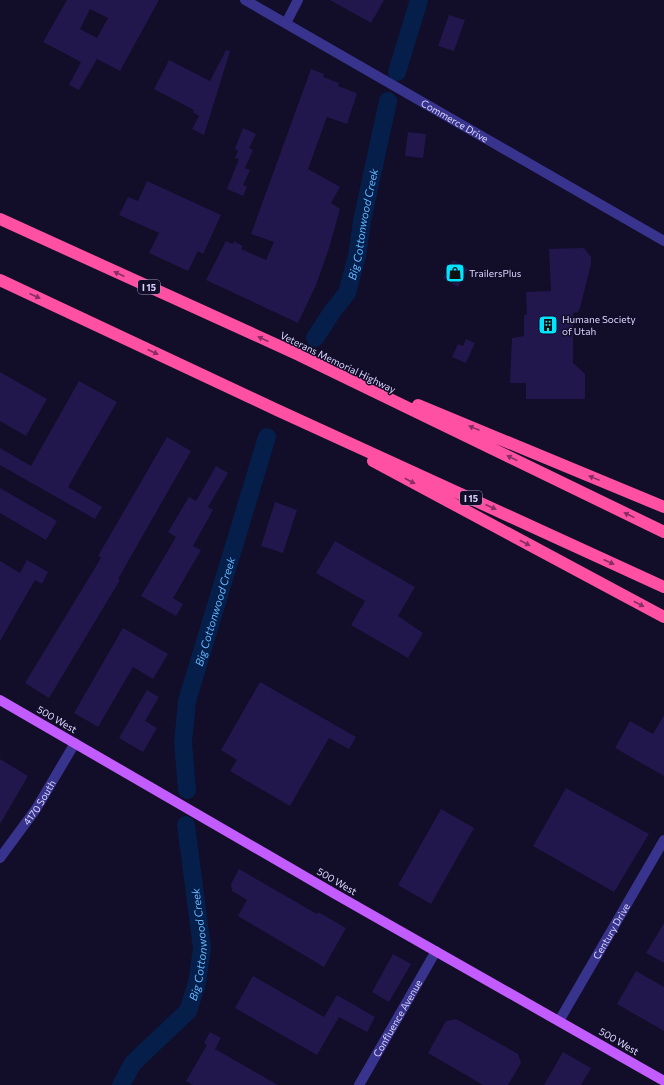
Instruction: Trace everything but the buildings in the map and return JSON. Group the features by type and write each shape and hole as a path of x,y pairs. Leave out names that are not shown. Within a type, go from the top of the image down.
{"highway":[{"name":"Veterans Memorial Highway","path":"0,219 298,356 664,532"},
{"name":"I 15","path":"0,280 277,410 664,587"},
{"path":"298,356 664,507"},
{"path":"277,410 664,618"}],"main road":[{"name":"500 West","path":"0,700 664,1081"}],"street":[{"name":"Commerce Drive","path":"245,0 664,241"},
{"path":"286,23 298,0"},
{"name":"4170 South","path":"0,858 36,809 75,743"},
{"name":"Century Drive","path":"559,1021 664,840"},
{"name":"Confluence Avenue","path":"359,1085 436,951"}],"waterway":[{"name":"Big Cottonwood Creek","path":"397,72 419,0"},
{"name":"Big Cottonwood Creek","path":"315,338 332,312 347,293 357,256 362,221 388,101"},
{"name":"Big Cottonwood Creek","path":"187,790 183,742 187,701 267,437"},
{"name":"Big Cottonwood Creek","path":"121,1085 133,1063 188,1011 197,983 202,948 186,825"}],"place":[{"name":"TrailersPlus","path":"455,273"},
{"name":"Humane Society of Utah","path":"548,325"}]}
